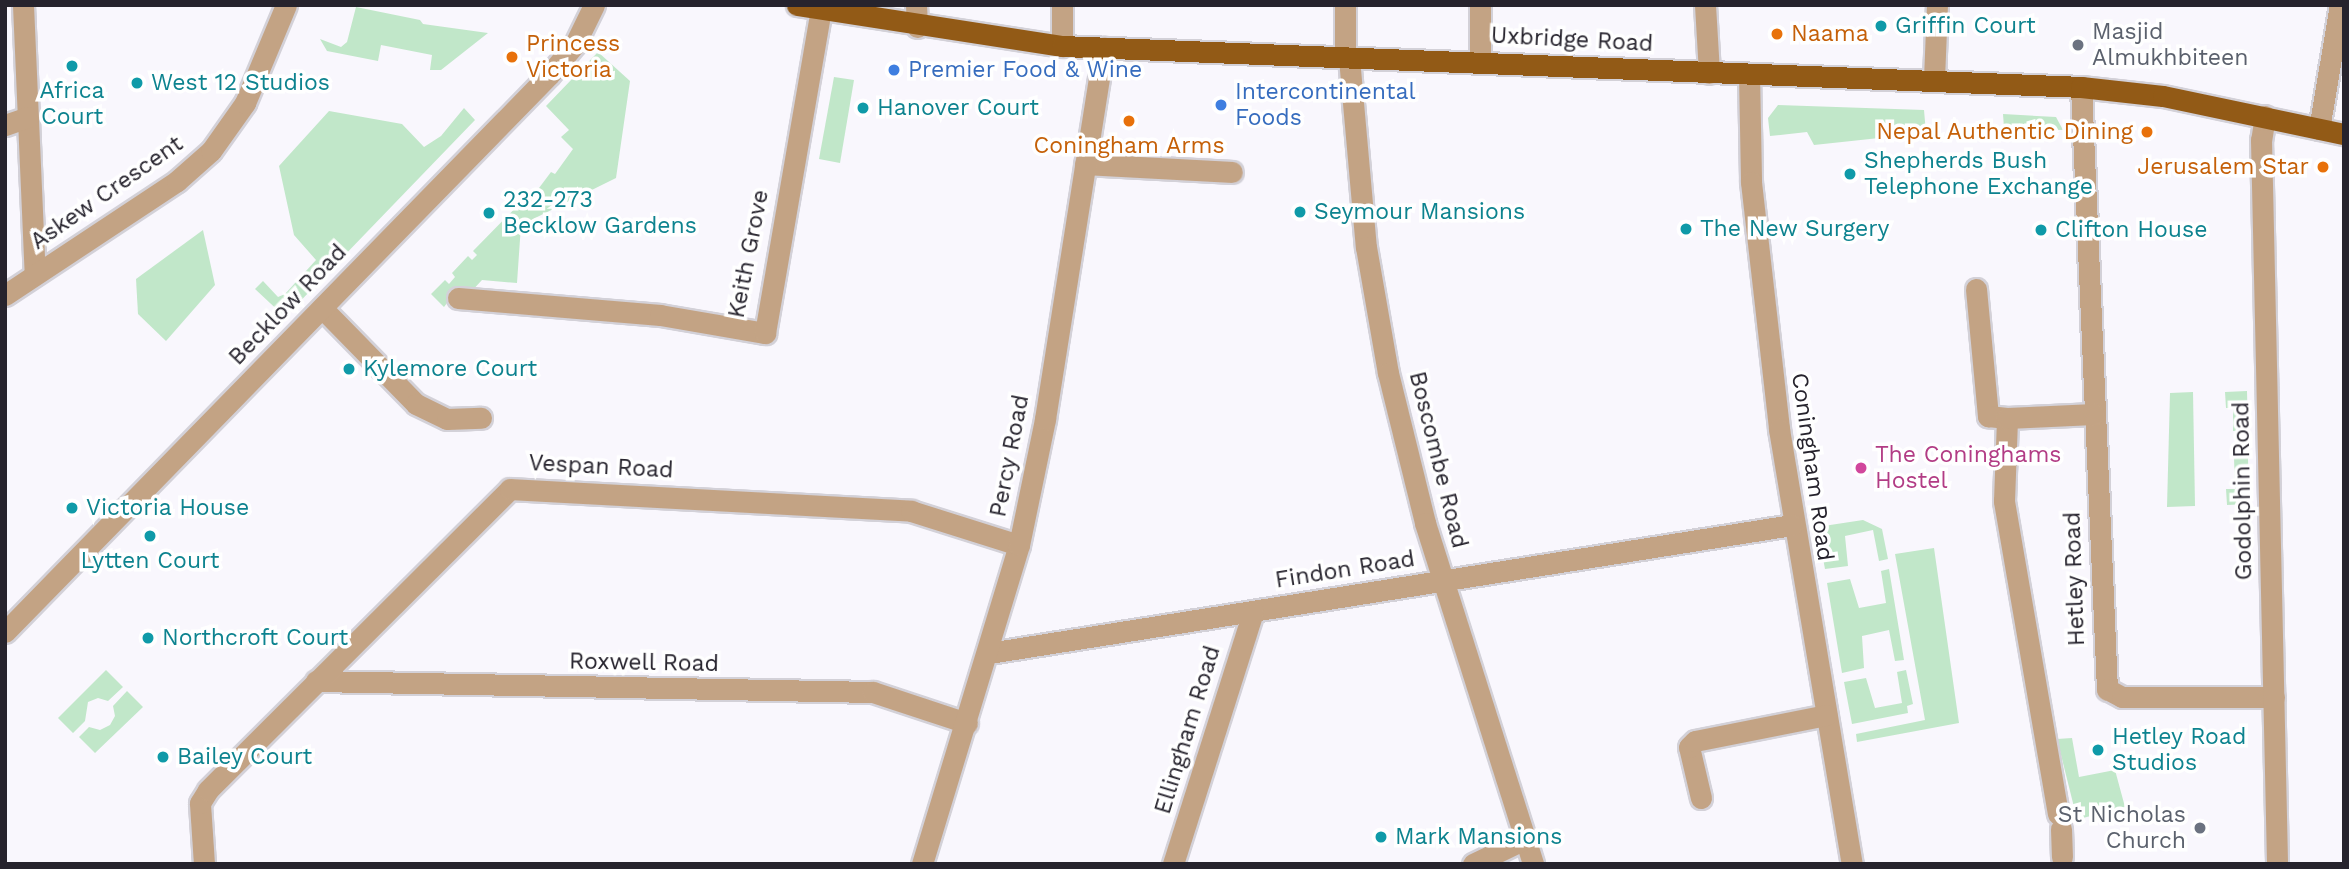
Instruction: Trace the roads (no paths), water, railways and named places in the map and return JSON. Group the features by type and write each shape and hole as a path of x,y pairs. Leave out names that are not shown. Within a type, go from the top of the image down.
{"main road":[{"name":"Uxbridge Road","path":"797,5 917,27 1062,46 2081,87 2163,96 2344,134"}],"street":[{"name":"Askew Crescent","path":"23,5 36,275"},
{"name":"Askew Crescent","path":"5,295 177,181 211,151 245,103 286,5"},
{"name":"Becklow Road","path":"5,632 549,75 575,44 594,5"},
{"path":"916,5 917,27"},
{"path":"1062,5 1062,46"},
{"name":"Boscombe Road","path":"1345,5 1347,58 1369,273 1410,466 1442,581 1532,864"},
{"path":"1480,5 1480,62"},
{"path":"1705,5 1709,73"},
{"path":"1934,79 1937,5"},
{"path":"2319,129 2340,5"},
{"name":"Keith Grove","path":"458,298 660,315 765,332 821,10"},
{"name":"Percy Road","path":"922,864 989,653 1019,545 1045,419 1104,48"},
{"name":"Coningham Road","path":"1749,74 1751,182 1792,525 1852,864"},
{"name":"Hetley Road","path":"2081,87 2107,689 2122,697 2274,696"},
{"name":"Godolphin Road","path":"2265,116 2261,140 2277,864"},
{"path":"5,125 28,117"},
{"path":"1085,164 1232,172"},
{"path":"1976,289 1988,415 2007,418 2094,414"},
{"path":"322,308 423,408 447,419 481,418"},
{"path":"2007,418 2004,501 2059,822 2056,861"},
{"name":"Vespan Road","path":"204,864 202,796 510,489 911,512 1019,545"},
{"name":"Findon Road","path":"989,653 1792,525"},
{"name":"Ellingham Road","path":"1173,864 1253,612"},
{"name":"Roxwell Road","path":"316,681 873,692 967,723"},
{"path":"1701,798 1689,747 1695,741 1826,715"},
{"path":"1473,864 1525,839"}],"place":[{"name":"Griffin Court","path":"1881,26"},
{"name":"Naama","path":"1777,34"},
{"name":"Masjid Almukhbiteen","path":"2078,45"},
{"name":"Princess Victoria","path":"512,57"},
{"name":"Africa Court","path":"72,66"},
{"name":"Premier Food & Wine","path":"894,70"},
{"name":"West 12 Studios","path":"137,83"},
{"name":"Intercontinental Foods","path":"1221,105"},
{"name":"Hanover Court","path":"863,108"},
{"name":"Coningham Arms","path":"1129,121"},
{"name":"Nepal Authentic Dining","path":"2147,132"},
{"name":"Jerusalem Star","path":"2323,167"},
{"name":"Shepherds Bush Telephone Exchange","path":"1850,174"},
{"name":"Seymour Mansions","path":"1300,212"},
{"name":"232-273 Becklow Gardens","path":"489,213"},
{"name":"The New Surgery","path":"1686,229"},
{"name":"Clifton House","path":"2041,230"},
{"name":"Kylemore Court","path":"349,369"},
{"name":"The Coninghams Hostel","path":"1861,468"},
{"name":"Victoria House","path":"72,508"},
{"name":"Lytten Court","path":"150,536"},
{"name":"Northcroft Court","path":"148,638"},
{"name":"Hetley Road Studios","path":"2098,750"},
{"name":"Bailey Court","path":"163,757"},
{"name":"St Nicholas Church","path":"2200,828"},
{"name":"Mark Mansions","path":"1381,837"}]}
